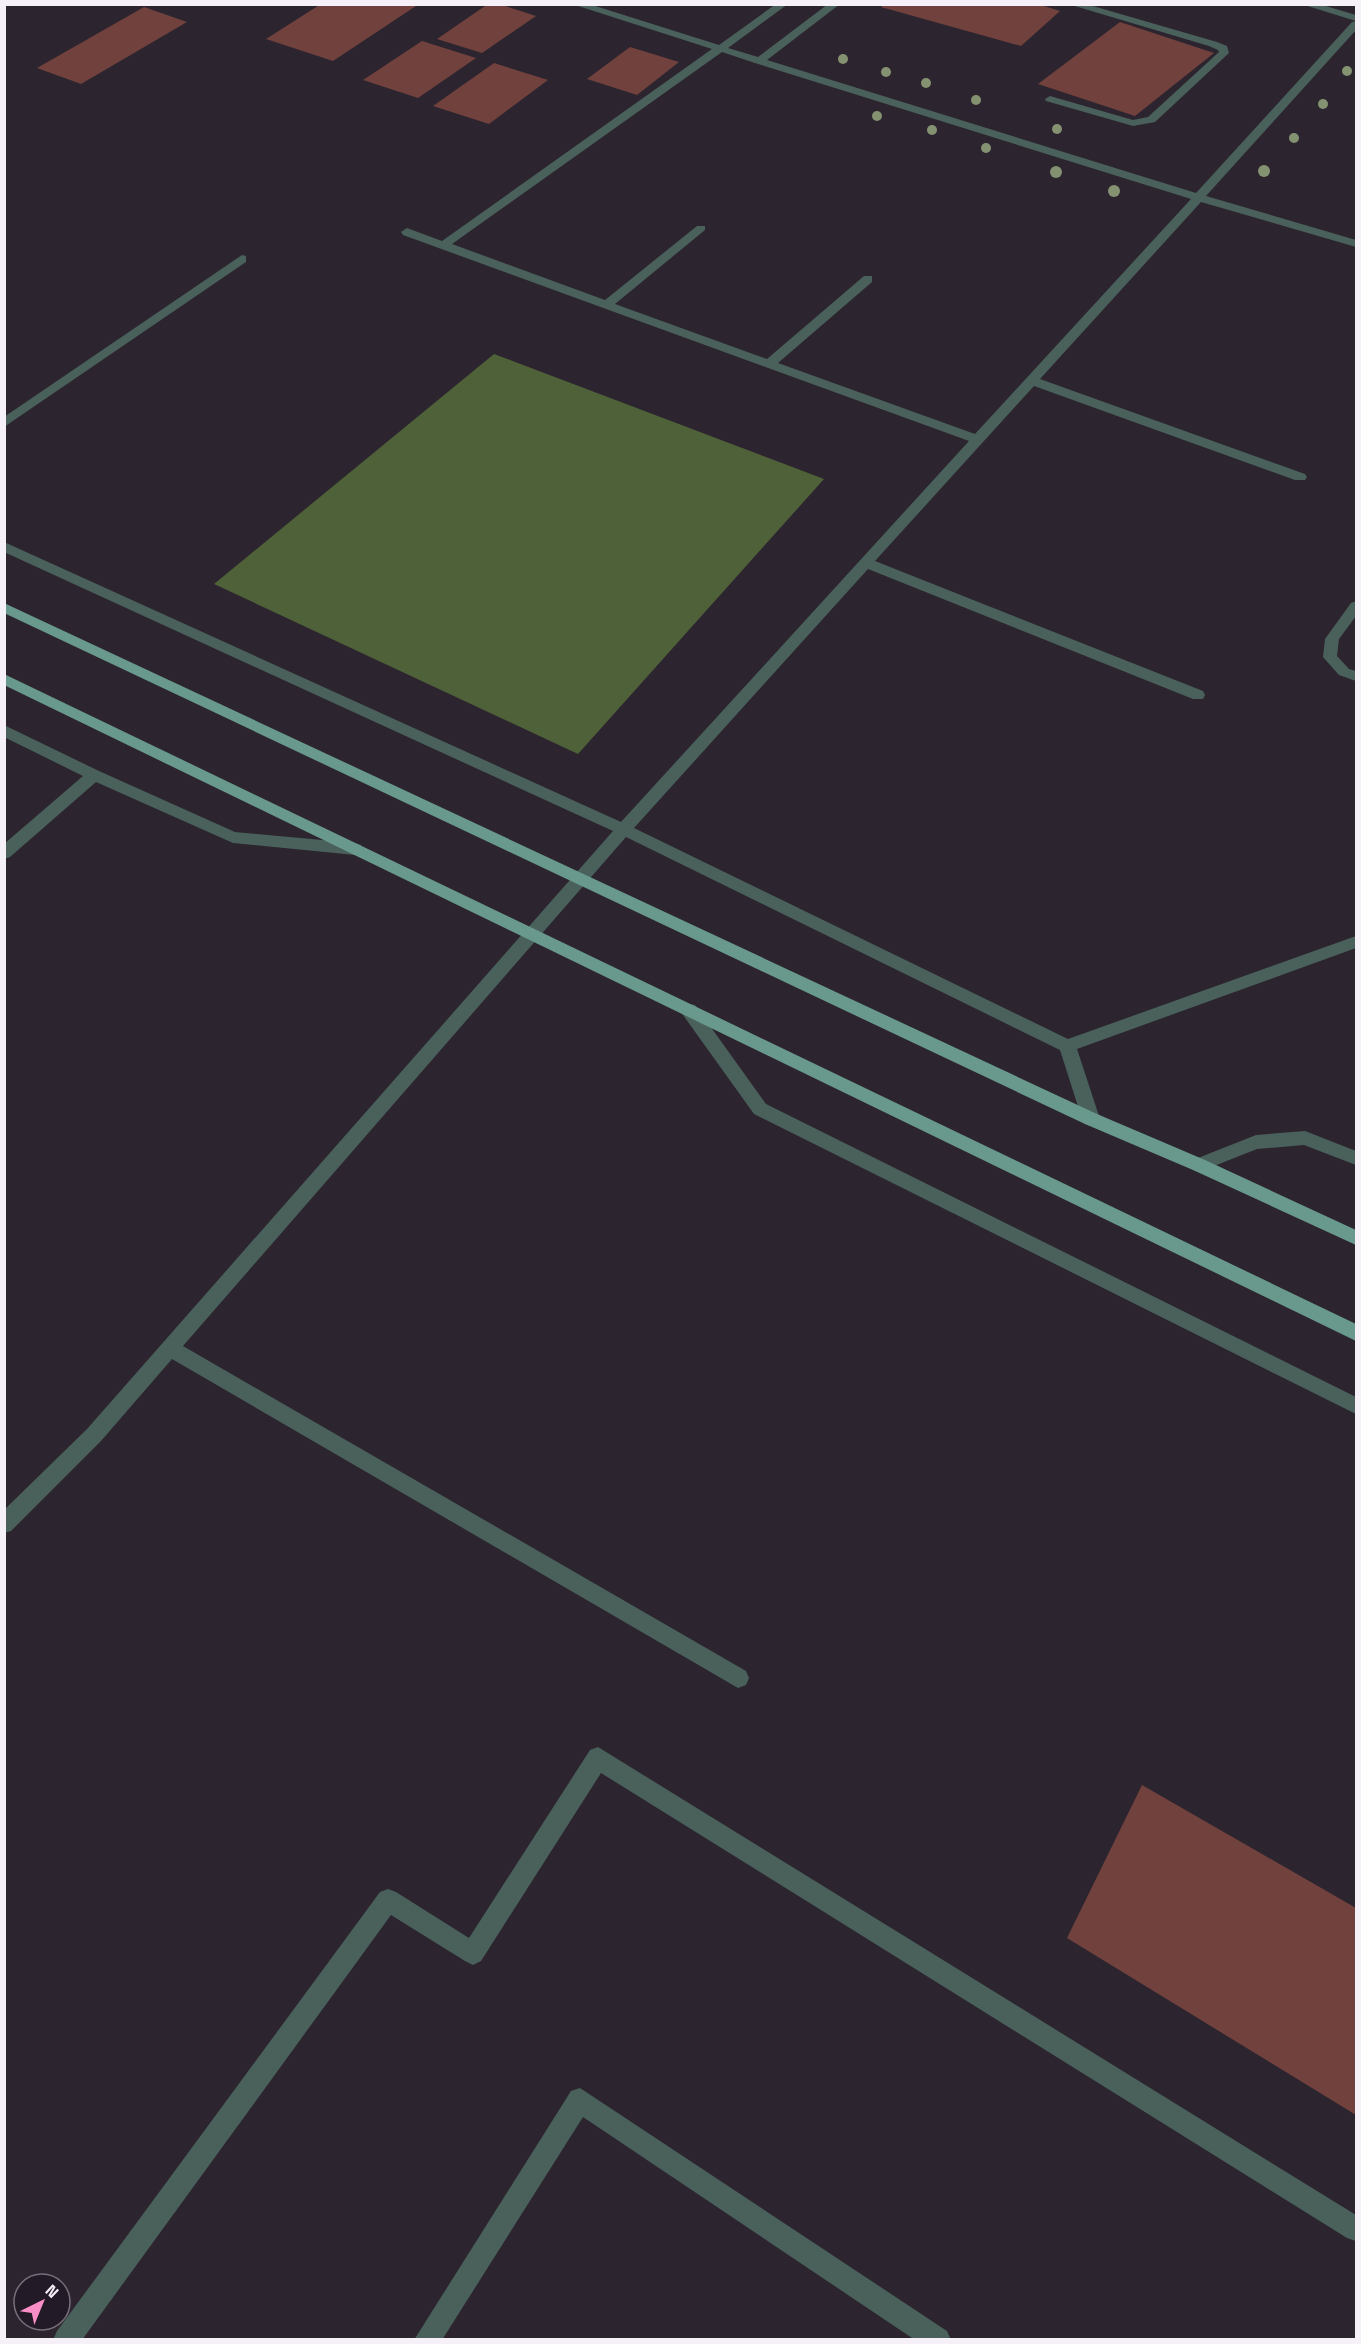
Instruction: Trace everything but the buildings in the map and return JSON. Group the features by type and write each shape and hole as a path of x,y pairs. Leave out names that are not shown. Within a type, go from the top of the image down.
{"main road":[{"path":"4,607 1091,1119 1199,1165 1356,1238"},
{"path":"4,679 1356,1333"}],"street":[{"path":"577,4 1200,198 1356,244"},
{"path":"443,245 783,4"},
{"path":"1050,99 1133,123 1144,123 1151,120 1224,53 1223,48 1213,44 1073,4"},
{"path":"1306,4 1356,18"},
{"path":"759,61 830,5"},
{"path":"4,1524 94,1435 578,879 1356,24"},
{"path":"606,305 701,228"},
{"path":"407,232 979,440"},
{"path":"4,423 242,259"},
{"path":"769,364 868,279"},
{"path":"1032,381 1300,477"},
{"path":"4,546 623,829 1067,1046 1091,1119"},
{"path":"866,563 1198,695"},
{"path":"1356,606 1332,639 1329,657 1344,672 1356,676"},
{"path":"4,730 94,775 233,837 355,849"},
{"path":"4,853 94,775"},
{"path":"1067,1046 1356,942"},
{"path":"689,1010 760,1108 1356,1406"},
{"path":"1199,1165 1256,1142 1305,1138 1356,1158"},
{"path":"169,1348 738,1678"},
{"path":"66,2340 388,1900 473,1953 598,1758 1356,2229"},
{"path":"427,2340 580,2100 938,2340"}],"green space":[{"path":"494,354 824,479 578,754 214,584"}]}
